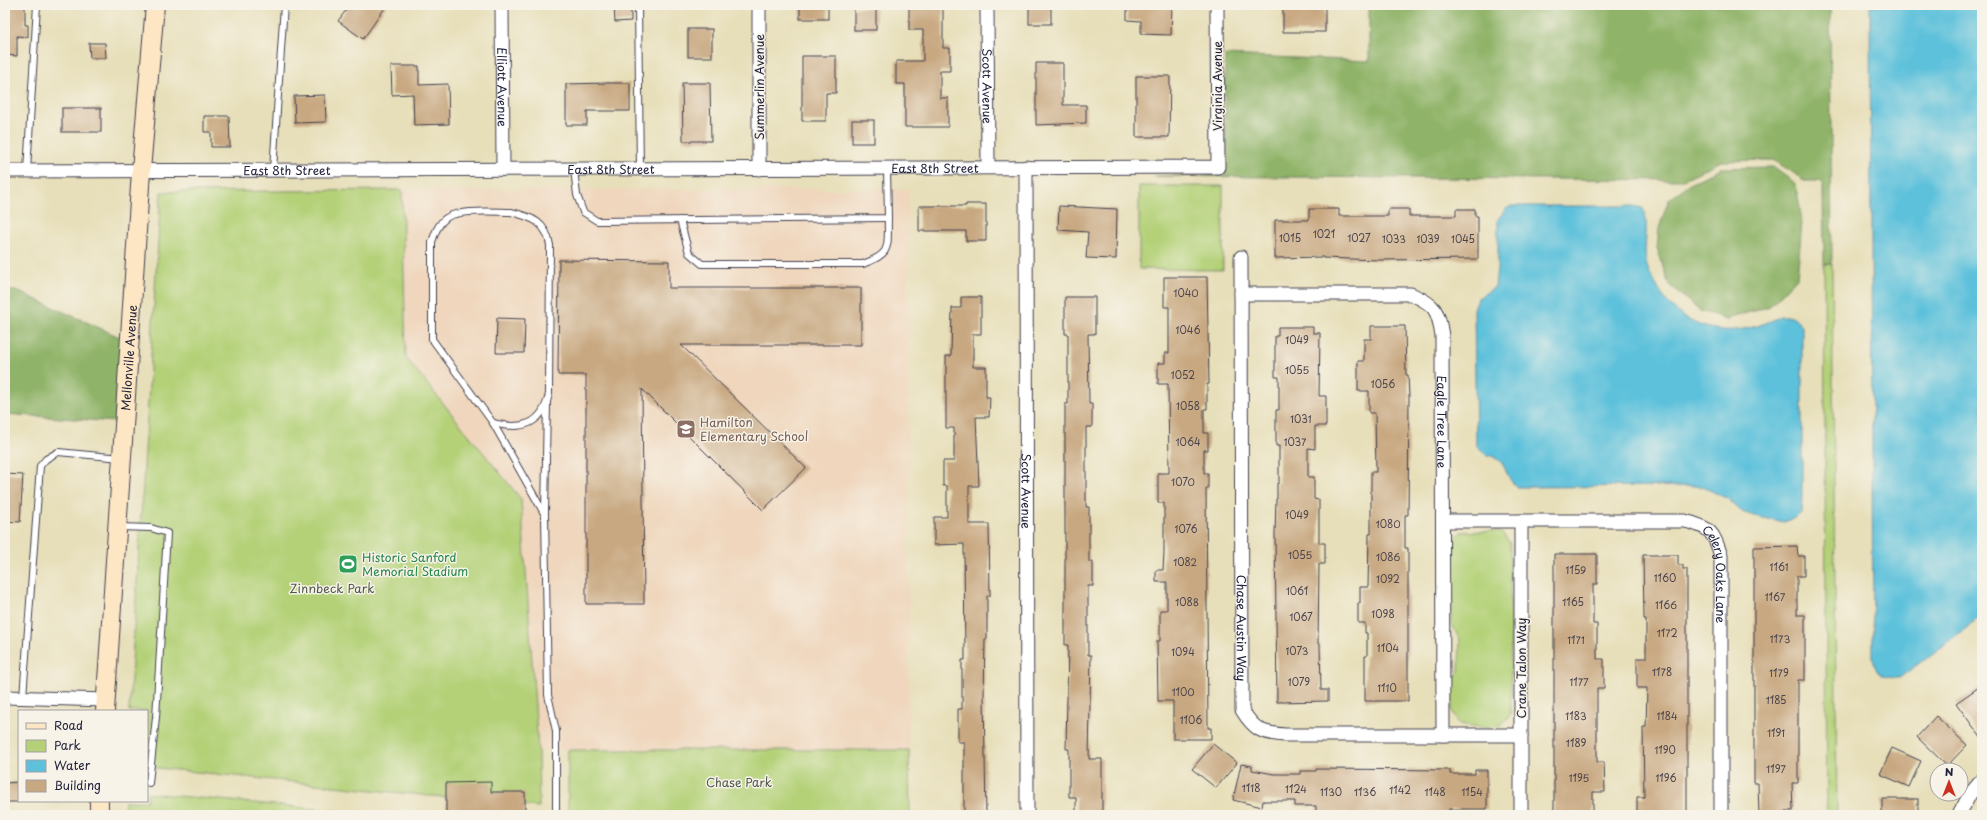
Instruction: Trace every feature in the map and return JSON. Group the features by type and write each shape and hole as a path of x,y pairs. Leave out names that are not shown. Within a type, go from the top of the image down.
{"street":[{"name":"Mellonville Avenue","path":"106,706 141,171 155,5"},
{"name":"Elliott Avenue","path":"502,5 503,169"},
{"name":"Summerlin Avenue","path":"758,5 759,169"},
{"name":"Scott Avenue","path":"987,5 988,167"},
{"name":"Virginia Avenue","path":"1217,5 1218,167"},
{"name":"Scott Avenue","path":"1026,167 1027,815"},
{"name":"East 8th Street","path":"5,171 1218,167"},
{"name":"Chase Austin Way","path":"1241,257 1242,710 1251,724 1264,733 1285,735 1521,735"},
{"name":"Eagle Tree Lane","path":"1241,294 1411,294 1427,301 1439,315 1442,336 1443,735"},
{"name":"Celery Oaks Lane","path":"1443,521 1685,521 1702,525 1716,537 1721,556 1721,815"},
{"name":"Crane Talon Way","path":"1521,521 1521,815"},
{"path":"5,696 106,706"},
{"path":"1959,815 1970,794 1982,780"},
{"path":"98,815 100,802"}],"lane":[{"path":"26,171 37,5"},
{"path":"273,170 284,5"},
{"path":"638,5 640,169"},
{"path":"680,220 689,253 702,264 864,264 880,258 887,248 887,168"},
{"path":"574,169 577,195 583,212 597,221 888,218"},
{"path":"545,515 493,423 432,339 432,242 436,230 446,217 462,213 511,212 523,215 539,223 548,233 550,253 545,515 548,695 556,731 556,815"},
{"path":"493,423 506,426 527,425 534,421 543,411 547,402"},
{"path":"22,697 40,466 46,459 58,452 122,458"},
{"path":"118,527 151,528 167,533 156,717 148,782"}],"shaded area":[{"name":"Hamilton Elementary School","path":"908,189 909,750 538,750 521,499 406,358 402,190"}],"green space":[{"path":"1369,5 1830,5 1832,264 1824,264 1823,184 1819,181 1803,181 1800,177 1773,160 1721,161 1682,180 1154,176 1225,175 1225,55 1369,61"},
{"path":"1773,167 1796,184 1802,222 1797,278 1770,306 1727,319 1700,311 1669,285 1657,248 1659,228 1669,199 1691,183 1721,168"},
{"path":"1139,186 1223,186 1223,270 1139,269"},
{"name":"Zinnbeck Park","path":"402,190 406,358 521,499 538,750 539,807 148,767 148,710 129,710 161,192"},
{"path":"1824,264 1832,264 1837,815 1827,815"},
{"path":"5,291 17,291 122,338 117,422 5,414"},
{"path":"1497,531 1502,533 1510,543 1511,713 1500,725 1491,727 1473,726 1458,723 1452,711 1452,685 1459,671 1460,639 1451,624 1452,545 1454,539 1461,532"},
{"name":"Chase Park","path":"568,750 909,750 910,815 568,815"},
{"path":"148,793 380,815 124,815 125,802 148,802"}],"water":[{"path":"1870,5 1982,5 1982,615 1958,635 1899,678 1888,677 1880,674 1876,668 1873,657"},
{"path":"1511,206 1634,206 1643,208 1646,221 1645,255 1648,269 1659,290 1670,305 1683,316 1698,324 1714,329 1730,330 1747,328 1764,324 1781,316 1793,318 1801,324 1802,512 1795,518 1784,522 1754,516 1742,512 1728,499 1701,486 1517,487 1500,461 1490,455 1488,457 1476,445 1474,309 1478,298 1495,287 1498,258 1498,219 1506,209"}],"building":[{"path":"5,5 25,5 25,25 28,25 28,37 17,36 17,56 5,55"},
{"path":"350,5 387,5 363,39 338,21"},
{"path":"631,5 631,21 615,22 614,6"},
{"path":"800,5 828,5 828,19 800,19"},
{"path":"909,5 943,5 943,48 950,48 950,71 940,71 940,98 948,98 948,127 905,127 905,84 896,84 896,61 923,61 923,30 909,30"},
{"path":"1029,5 1051,5 1051,24 1029,24"},
{"path":"1127,5 1172,5 1171,35 1141,34 1141,21 1127,20"},
{"path":"1283,5 1325,5 1325,32 1283,32"},
{"path":"854,8 876,8 876,30 854,30"},
{"path":"688,29 712,29 712,57 688,57"},
{"path":"89,43 105,43 106,58 90,58"},
{"path":"802,56 836,56 836,93 826,93 826,121 802,121"},
{"path":"1036,63 1063,63 1063,105 1086,105 1086,123 1036,125"},
{"path":"391,66 419,66 419,85 448,84 449,124 414,125 413,94 392,95"},
{"path":"1136,76 1170,76 1169,137 1136,137"},
{"path":"630,83 630,111 587,111 587,125 566,125 566,84"},
{"path":"682,83 710,83 711,141 683,141"},
{"path":"325,95 326,122 295,123 294,96"},
{"path":"62,108 101,108 101,132 62,132"},
{"path":"204,116 229,116 230,147 211,147 211,132 204,132"},
{"path":"852,120 874,120 874,143 852,143"},
{"path":"966,204 986,204 986,241 966,241 966,231 919,231 919,206 966,206"},
{"path":"1059,206 1117,209 1116,259 1086,258 1088,232 1058,230"},
{"path":"1309,209 1339,209 1339,216 1388,216 1388,209 1409,209 1409,216 1456,216 1456,209 1475,209 1475,216 1478,216 1478,259 1379,260 1323,257 1275,258 1275,220 1309,220"},
{"path":"559,260 669,261 669,288 861,288 861,345 681,345 806,468 763,510 642,389 644,604 586,604 586,375 558,375"},
{"path":"1164,277 1207,277 1209,384 1207,384 1207,409 1204,409 1204,433 1208,433 1208,450 1204,450 1204,473 1208,473 1208,489 1206,489 1208,728 1211,728 1211,739 1173,739 1173,701 1158,701 1157,641 1160,641 1160,610 1167,610 1167,582 1156,582 1156,570 1163,570 1164,552 1164,503 1158,503 1158,473 1169,473 1168,384 1158,384 1158,363 1165,363 1165,353 1169,353 1169,307 1164,307"},
{"path":"961,297 981,297 981,334 973,334 973,367 986,367 986,397 990,397 989,417 976,417 979,486 969,486 969,524 989,524 990,596 987,596 987,639 985,639 984,697 986,815 964,815 964,742 958,742 958,709 962,709 962,660 965,660 964,544 934,545 934,517 947,517 947,486 943,486 943,461 954,461 954,428 946,428 946,356 951,356 952,308 961,308"},
{"path":"1065,297 1095,297 1095,334 1088,334 1089,404 1092,404 1092,427 1086,427 1086,507 1089,507 1089,562 1093,562 1093,586 1088,586 1088,655 1091,655 1089,759 1102,759 1102,815 1076,815 1076,797 1069,797 1069,749 1066,749 1068,645 1065,645 1065,404 1068,404 1068,334 1065,334"},
{"path":"497,318 525,319 524,353 496,353"},
{"path":"1371,326 1405,326 1406,375 1408,375 1409,396 1408,515 1405,515 1405,548 1408,548 1408,701 1365,701 1365,656 1367,656 1367,633 1365,633 1365,623 1358,623 1358,603 1360,603 1360,587 1368,587 1369,534 1371,534 1371,472 1376,472 1375,413 1369,413 1369,391 1358,391 1358,361 1364,361 1364,339 1371,339"},
{"path":"1278,327 1313,327 1313,333 1320,333 1319,396 1326,396 1326,426 1315,426 1315,449 1308,448 1308,477 1314,477 1314,499 1319,500 1319,543 1325,543 1325,564 1319,564 1318,644 1320,644 1321,690 1328,690 1328,701 1277,702 1275,533 1277,483 1279,483 1279,446 1276,446 1276,410 1279,410 1279,377 1275,377 1275,336 1278,336"},
{"path":"5,474 23,475 20,522 5,521"},
{"path":"1797,546 1798,556 1804,556 1804,576 1797,576 1797,615 1805,615 1805,680 1798,680 1798,783 1792,783 1793,811 1786,811 1786,815 1759,815 1758,783 1754,783 1754,547"},
{"path":"1554,554 1597,554 1597,584 1593,584 1593,624 1597,624 1597,659 1604,659 1604,688 1597,688 1597,762 1604,762 1605,792 1593,792 1593,815 1554,815"},
{"path":"1643,555 1678,555 1678,565 1683,565 1683,569 1687,569 1687,815 1637,815 1637,797 1644,797 1643,727 1646,727 1647,688 1637,688 1637,658 1646,658"},
{"path":"1982,685 1982,739 1956,703"},
{"path":"1936,716 1967,745 1951,762 1943,762 1917,737"},
{"path":"1213,744 1237,763 1216,788 1192,769"},
{"path":"1892,748 1921,761 1909,787 1880,774"},
{"path":"1241,764 1252,766 1252,770 1274,774 1300,774 1300,771 1316,771 1316,769 1450,770 1450,774 1475,774 1475,770 1487,770 1487,809 1449,809 1449,813 1371,813 1371,815 1350,815 1350,813 1316,812 1316,806 1295,806 1295,801 1263,801 1262,807 1233,800"},
{"path":"18,782 18,802 5,802 5,783"},
{"path":"491,782 491,792 525,792 525,815 446,815 446,783"},
{"path":"1882,799 1918,799 1918,815 1882,815"}],"place":[{"name":"Hamilton Elementary School","path":"686,429"},
{"name":"Historic Sanford Memorial Stadium","path":"348,564"}]}
